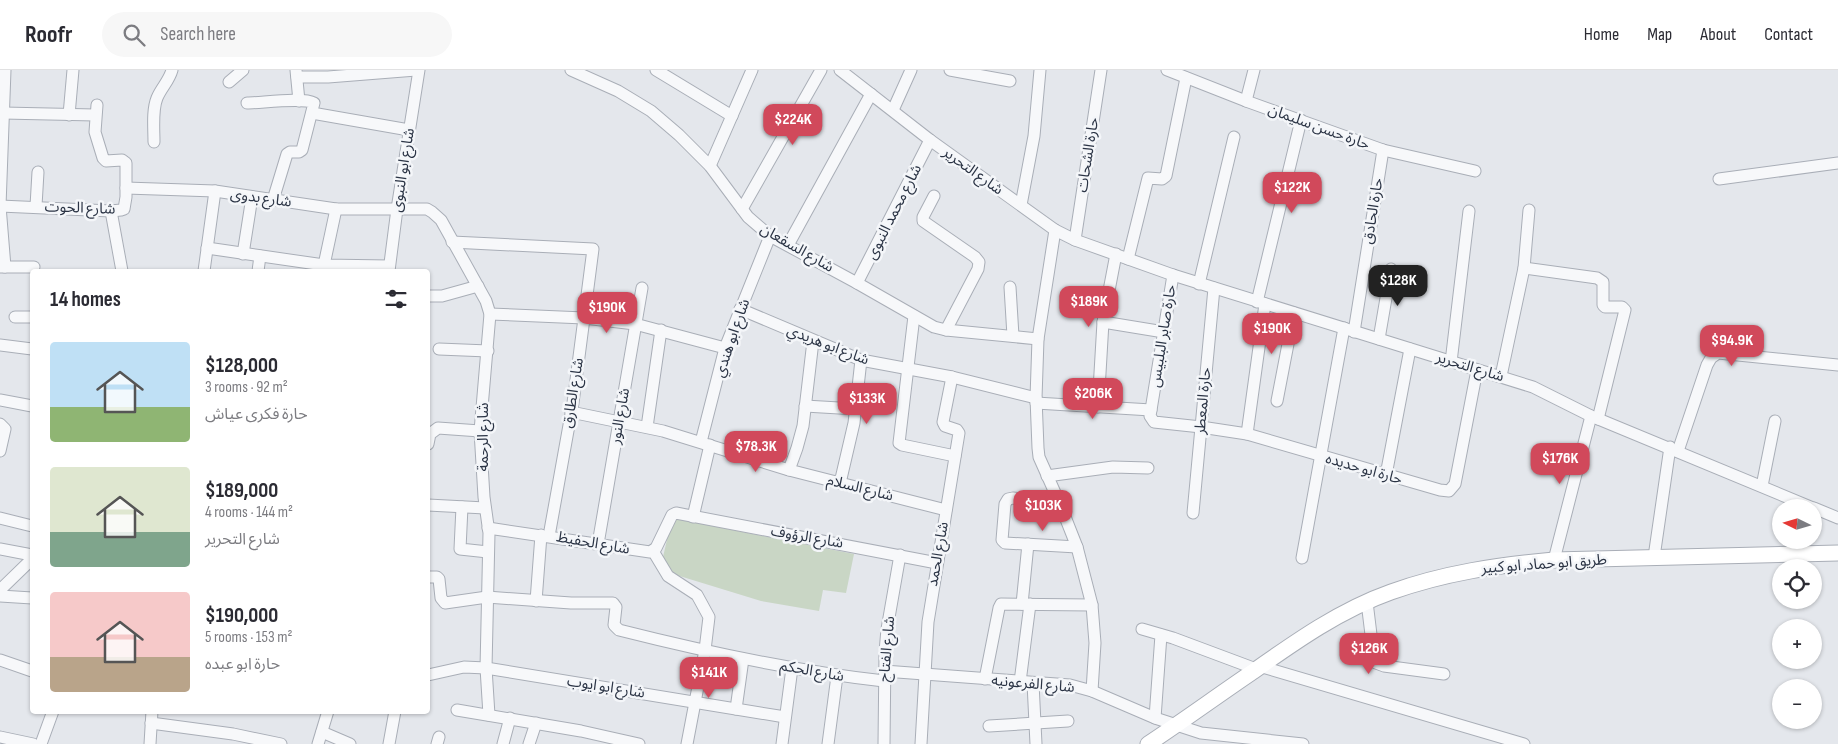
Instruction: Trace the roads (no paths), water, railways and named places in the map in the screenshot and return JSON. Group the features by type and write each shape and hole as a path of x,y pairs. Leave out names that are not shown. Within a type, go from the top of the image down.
{"main road":[{"name":"طريق ابو حماد, ابو كبير","path":"1148,744 1298,640 1367,602 1429,579 1470,570 1554,560 1838,553"}],"street":[{"path":"4,70 0,206 2,267 34,267"},
{"path":"3,113 69,115 73,70"},
{"path":"154,142 158,96 170,78 172,70"},
{"path":"229,82 243,70"},
{"path":"299,101 296,74 328,77 417,70"},
{"name":"شارع ابو النبوى","path":"389,269 417,70"},
{"path":"656,70 732,116"},
{"path":"710,166 752,70"},
{"path":"742,209 821,70"},
{"name":"شارع التحرير","path":"840,70 930,140 1055,230 1076,240 1199,284 1533,387 1594,417 1792,499"},
{"path":"893,110 911,70"},
{"path":"950,70 1010,82"},
{"path":"1021,205 1034,136 1040,70"},
{"name":"حارة الشحات","path":"1076,240 1101,70"},
{"name":"حارة حسن سليمان","path":"1166,70 1383,150 1475,171"},
{"path":"1246,101 1254,70"},
{"name":"شارع السقعان","path":"577,71 618,91 651,111 679,135 710,166 742,209 755,224 770,236 929,324 946,330 1038,339"},
{"path":"1128,259 1148,178 1162,179 1166,176 1186,78"},
{"path":"788,245 871,94"},
{"path":"247,103 312,101 313,108 302,150 299,152 292,151 287,154 273,200"},
{"path":"313,108 409,130"},
{"name":"شارع الحوت","path":"0,206 36,206 111,211 124,208 126,163 122,160 106,161 103,158 96,138 96,110 69,115"},
{"path":"1247,434 1262,303 1301,120"},
{"path":"1199,284 1234,137"},
{"name":"شارع محمد النبوى","path":"857,283 930,140"},
{"name":"حارة الحادق","path":"1302,558 1320,456 1349,330 1383,150"},
{"path":"1719,178 1838,163"},
{"path":"36,206 38,172"},
{"name":"شارع بدوى","path":"126,188 215,191 336,209 397,209"},
{"path":"204,269 215,191"},
{"path":"934,196 923,217 923,222 975,257 979,262 979,266 946,330"},
{"path":"243,254 252,197"},
{"path":"324,265 336,209"},
{"name":"شارع الرحمة","path":"397,209 427,210 441,220 478,286 490,314 480,431 488,528 486,668 489,715"},
{"path":"1501,376 1524,268 1529,210"},
{"path":"111,211 122,269"},
{"path":"1451,362 1469,211"},
{"path":"1055,230 1038,339 1036,401 1038,448 1039,457 1077,547 1092,605 1095,643 1092,691"},
{"name":"شارع ابو هندي","path":"694,517 705,444 725,348 770,236"},
{"name":"شارع الطارق","path":"452,242 593,249 571,412 545,535 536,600"},
{"path":"207,248 324,265 389,269"},
{"path":"1098,407 1103,322 1116,254"},
{"path":"258,269 260,256"},
{"path":"1524,268 1598,278 1603,282 1603,305 1605,307 1624,308 1625,312 1554,560"},
{"path":"1379,340 1392,269"},
{"name":"حارة صابر البلبيس","path":"1151,410 1173,275"},
{"path":"430,296 442,296 478,286"},
{"path":"1010,287 1013,336"},
{"name":"شارع النور","path":"598,544 642,288"},
{"name":"حارة المعطر","path":"1192,513 1214,288"},
{"name":"شارع ابو هريدي","path":"740,309 861,360 952,377 1036,401 1151,410"},
{"path":"1277,401 1294,313"},
{"path":"490,314 584,318 636,324 725,348"},
{"path":"914,316 899,443 955,456"},
{"path":"15,317 30,317"},
{"path":"1103,322 1164,332"},
{"path":"647,427 661,330"},
{"path":"789,470 801,437 813,340"},
{"path":"0,345 30,349"},
{"path":"439,349 488,352"},
{"path":"1386,475 1410,349"},
{"path":"1654,557 1674,449 1711,358 1718,353 1838,365"},
{"path":"840,483 856,409 861,360"},
{"name":"حارة ابو حديده","path":"1151,410 1151,418 1157,422 1201,426 1247,434 1440,490 1449,490 1453,488 1477,370"},
{"name":"شارع الحمد","path":"921,744 928,622 959,431 945,426 943,422 952,377"},
{"path":"0,400 30,406"},
{"path":"805,406 856,409"},
{"name":"شارع السلام","path":"571,412 647,427 789,470 946,510"},
{"path":"1762,486 1775,421"},
{"path":"0,424 5,430 0,451"},
{"path":"430,434 438,428 480,431"},
{"path":"1048,476 1114,467 1148,468"},
{"path":"1060,504 1008,499 1005,504 1002,540 1007,543 1077,547"},
{"path":"430,505 485,508"},
{"path":"462,507 460,549 488,552"},
{"name":"شارع التحرير","path":"1822,512 1838,518"},
{"name":"شارع الرؤوف","path":"653,551 672,515 676,513 937,563"},
{"path":"0,518 30,526"},
{"name":"شارع الحفيظ","path":"488,528 545,535 647,552 653,551"},
{"path":"1020,682 1028,544"},
{"path":"0,549 30,555"},
{"path":"653,551 668,576 697,595 709,617 705,650 687,744"},
{"name":"شارع الفتاح","path":"884,744 884,676 887,629 900,555"},
{"path":"2,585 30,561"},
{"path":"430,577 440,579 440,598 445,603 487,597 536,600"},
{"path":"0,596 30,598"},
{"name":"شارع الحكم","path":"536,600 580,604 613,603 616,605 614,625 623,631 743,659 838,676 884,676"},
{"path":"1367,602 1376,663 1384,666 1444,674"},
{"path":"985,679 1000,605 1004,603 1092,605"},
{"path":"1142,629 1258,668 1524,744"},
{"path":"1155,718 1161,635"},
{"path":"736,709 743,659"},
{"path":"0,660 30,670"},
{"name":"شارع ابو ايوب","path":"430,675 464,667 486,668 785,717"},
{"path":"782,744 792,668"},
{"name":"شارع الفرعونيه","path":"884,676 924,675 1061,684 1092,691 1176,725 1200,738 1303,744"},
{"path":"828,744 838,676"},
{"path":"1033,682 1036,744"},
{"path":"457,710 510,718 640,744"},
{"path":"41,744 52,714"},
{"path":"318,744 327,714"},
{"path":"389,744 394,714"},
{"path":"150,744 151,717 243,740 281,744"},
{"path":"503,744 510,718"},
{"path":"988,726 1068,721"},
{"path":"529,744 536,723"},
{"path":"322,732 350,744"},
{"path":"0,737 33,744"}]}
